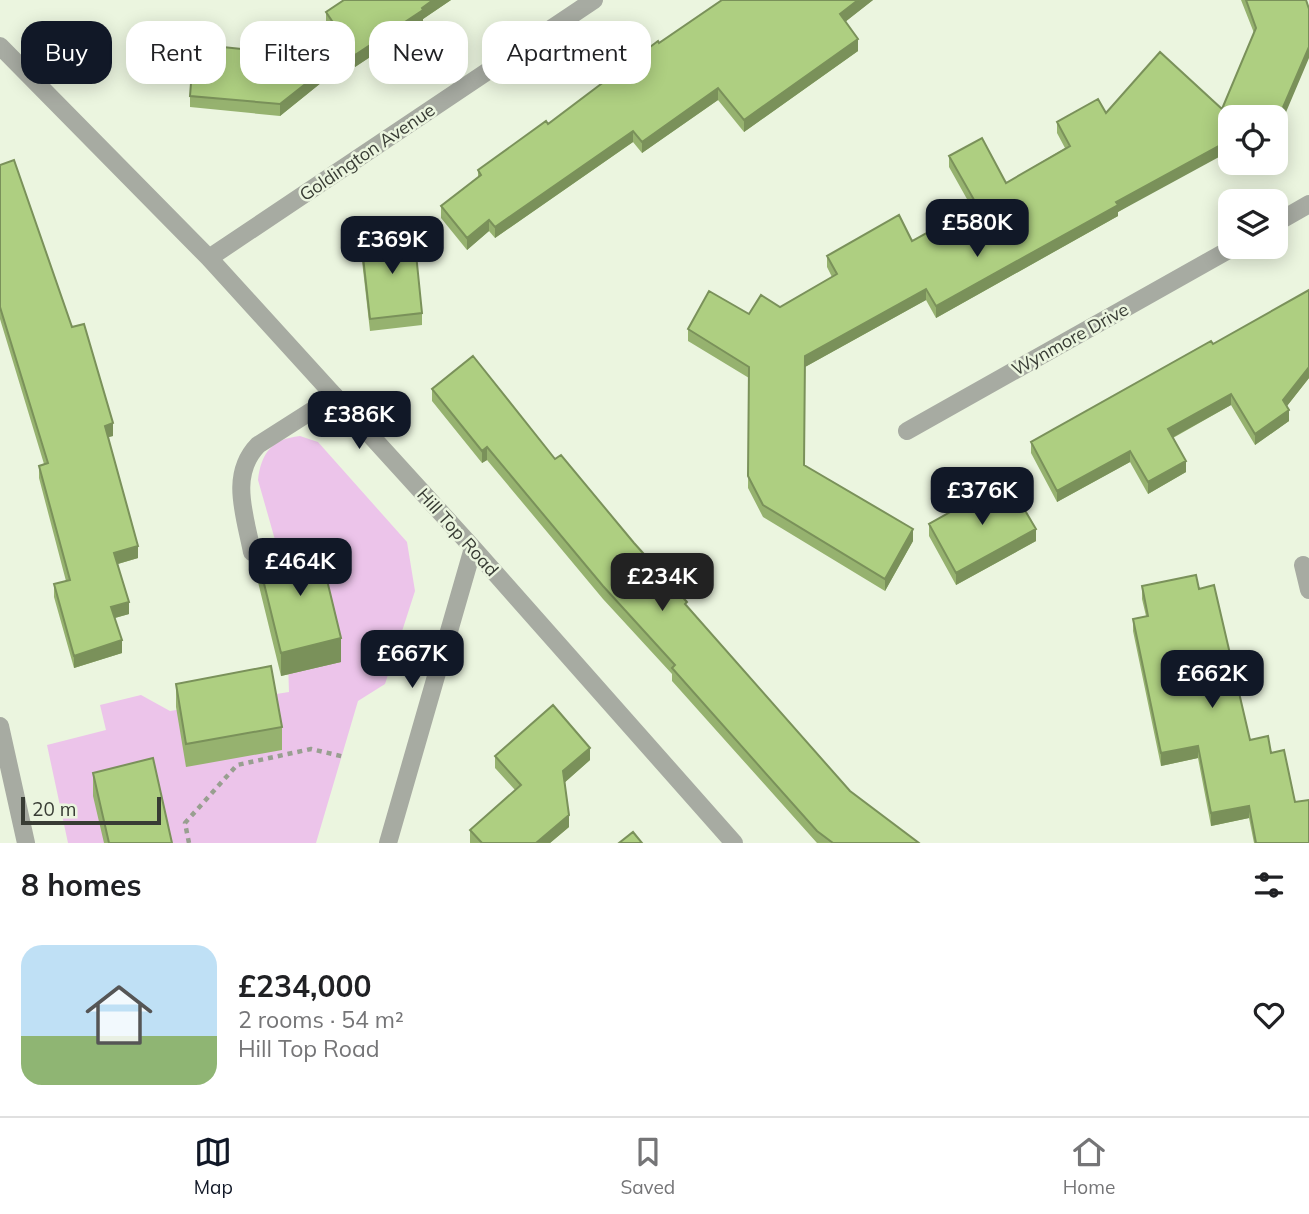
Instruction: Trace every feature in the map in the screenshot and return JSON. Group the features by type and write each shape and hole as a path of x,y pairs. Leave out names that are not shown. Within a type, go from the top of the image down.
{"street":[{"name":"Goldington Avenue","path":"209,258 594,0"},
{"name":"Hill Top Road","path":"0,46 209,258 473,548 734,843"},
{"path":"1288,216 1309,204"},
{"name":"Wynmore Drive","path":"907,430 1218,256"},
{"path":"252,552 241,491 243,467 258,445 335,396"},
{"path":"388,843 473,548"},
{"path":"1303,565 1309,590"},
{"path":"0,726 26,843"}],"path":[{"path":"189,843 184,823 237,765 312,749 345,757"}],"shaded area":[{"path":"300,436 318,442 407,542 415,591 385,684 358,701 316,843 68,843 47,745 106,730 100,705 141,695 170,711 289,692 285,575 258,480 262,462 270,449 282,440"}],"building":[{"path":"344,0 433,0 406,21 369,21 369,46 355,55 355,21 332,21 326,12"},
{"path":"722,0 858,0 840,14 858,39 744,120 718,88 642,142 633,131 495,227 489,220 467,238 441,206 481,175 478,170 546,121 548,124 601,84 651,84 651,46 658,41 659,43"},
{"path":"1246,0 1306,0 1309,9 1309,47 1284,105 1224,105 1256,28"},
{"path":"226,47 240,49 240,84 305,84 280,104 190,96 191,84 226,84"},
{"path":"1160,52 1218,105 1218,147 936,306 926,289 805,356 804,465 913,529 885,579 763,505 748,476 749,367 688,329 709,291 749,314 761,295 780,307 837,274 827,256 899,215 912,241 977,205 949,156 982,138 1006,183 1070,146 1057,122 1098,99 1106,113"},
{"path":"14,160 72,327 84,324 113,423 105,426 138,546 114,553 129,602 111,607 122,640 74,656 54,584 70,580 39,466 48,463 0,307 0,165"},
{"path":"414,234 422,313 370,319 361,239"},
{"path":"1309,290 1309,367 1283,400 1289,410 1255,434 1231,394 1168,429 1186,461 1148,482 1130,451 1057,491 1031,442 1211,341 1213,344"},
{"path":"473,356 555,459 561,455 687,602 685,604 850,791 919,843 833,843 817,831 672,668 675,665 603,586 487,447 482,451 432,389"},
{"path":"1007,480 1036,529 956,573 929,524"},
{"path":"318,543 341,638 281,653 258,559"},
{"path":"1196,575 1199,589 1214,585 1250,740 1268,736 1271,753 1284,750 1295,802 1309,800 1309,843 1256,843 1249,806 1211,813 1198,746 1161,753 1133,619 1148,616 1142,586"},
{"path":"271,666 282,727 186,744 176,684"},
{"path":"553,705 590,748 563,771 569,815 536,843 482,843 470,830 521,785 495,756"},
{"path":"153,758 172,843 109,843 93,773"},
{"path":"633,832 642,843 619,843"}]}
